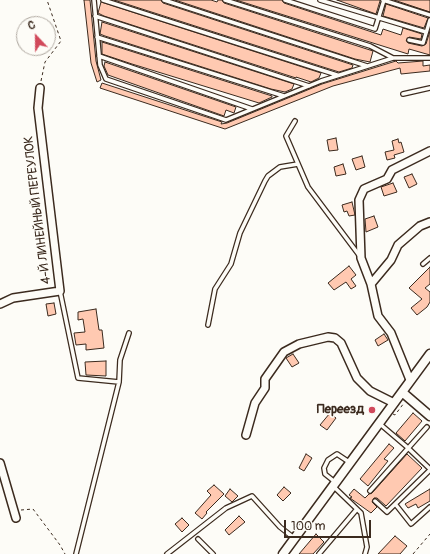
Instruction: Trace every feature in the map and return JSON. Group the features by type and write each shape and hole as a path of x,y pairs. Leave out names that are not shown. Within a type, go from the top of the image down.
{"street":[{"name":"4-Й ЛИНЕЙНЫЙ ПЕРЕУЛОК","path":"0,304 13,298 60,291 38,108 40,88"},
{"path":"410,380 391,333 378,316 371,284 361,258 359,200 364,189 387,180 392,170 430,151"},
{"path":"371,284 391,260 398,245 420,226 430,222"},
{"path":"246,434 255,403 265,388 265,379 284,352 299,344 328,337 335,338 341,343 357,378 370,391 394,403"},
{"path":"283,554 394,403 405,395 410,380 429,357"},
{"path":"405,395 430,416"},
{"path":"0,463 16,518"}],"lane":[{"path":"94,0 100,65 106,79 226,120 309,86 393,58 430,58"},
{"path":"103,0 338,76"},
{"path":"164,0 368,66"},
{"path":"225,0 370,46 393,58"},
{"path":"285,0 375,29 384,0 430,15"},
{"path":"320,0 378,19 426,32"},
{"path":"95,16 309,86"},
{"path":"409,40 423,43 430,20"},
{"path":"97,37 284,96"},
{"path":"99,56 252,109"},
{"path":"403,94 430,88"},
{"path":"295,121 286,136 308,187 361,258"},
{"path":"208,325 215,289 231,264 240,234 265,181 268,176 280,167 298,164"},
{"path":"423,264 430,258"},
{"path":"60,291 78,378 119,382"},
{"path":"76,554 119,382 120,360 129,333"},
{"path":"375,501 387,512 396,505 430,470 408,447 379,424"},
{"path":"370,491 427,427"},
{"path":"350,463 337,454 328,460 324,468 325,474 361,513 367,547 365,554"},
{"path":"167,554 226,508 252,496 280,528 295,539"},
{"path":"396,505 411,524 430,507"},
{"path":"319,554 357,509"},
{"path":"198,538 213,554"}],"path":[{"path":"40,88 45,62 61,41 47,0"},
{"path":"388,411 395,415 405,395"},
{"path":"14,510 33,509 60,544 65,554"},
{"path":"413,554 430,534"}],"building":[{"path":"84,0 90,0 96,61 101,80 97,82 91,63"},
{"path":"114,0 161,0 163,3 353,65 352,68 339,72"},
{"path":"175,0 211,0 217,2 218,0 222,0 224,3 373,51 370,62 355,59"},
{"path":"236,0 282,0 284,3 381,35 383,29 401,35 403,28 422,34 421,39 409,37 406,40 408,43 422,46 426,44 430,31 430,55 409,49 408,54"},
{"path":"337,0 380,0 380,1 376,14"},
{"path":"394,0 430,0 430,12"},
{"path":"101,2 321,73 319,78 311,82 296,78 104,16 98,13"},
{"path":"386,4 428,18 424,28 383,16"},
{"path":"102,22 294,84 292,89 285,92 271,89 105,36 100,34"},
{"path":"102,42 272,97 259,103 132,64 102,54"},
{"path":"396,61 398,63 423,61 423,66 430,65 430,71 401,74 400,68 333,86 225,129 100,88 102,83 222,122 221,124 227,123 322,84"},
{"path":"105,62 236,107 234,113 226,110 224,116 108,75 104,66"},
{"path":"336,138 338,150 329,151 327,140"},
{"path":"398,139 399,143 401,142 404,152 394,155 395,158 387,160 385,152 394,150 392,141"},
{"path":"362,156 365,167 356,170 352,159"},
{"path":"343,164 346,174 336,176 334,167"},
{"path":"412,174 417,184 409,188 404,177"},
{"path":"393,183 397,192 384,196 381,187"},
{"path":"352,202 355,215 349,216 347,211 344,212 342,205"},
{"path":"374,216 378,227 366,232 365,219"},
{"path":"349,266 356,275 351,279 356,286 351,289 346,282 334,290 328,283"},
{"path":"430,267 430,284 425,288 430,292 430,302 427,307 417,315 411,308 422,299 409,288"},
{"path":"54,303 56,314 48,316 46,304"},
{"path":"96,309 99,330 102,330 104,348 86,350 86,344 76,345 74,333 85,332 83,319 78,320 78,312"},
{"path":"384,334 388,340 378,346 375,340"},
{"path":"293,354 299,363 292,367 286,358"},
{"path":"106,361 106,376 86,375 85,362"},
{"path":"330,413 336,418 327,430 320,425"},
{"path":"413,413 422,421 405,441 396,433"},
{"path":"389,444 394,448 384,459 388,461 368,486 360,479"},
{"path":"306,454 312,458 304,471 299,468"},
{"path":"407,454 422,468 386,506 377,498 374,498 372,502 377,507 371,513 350,498 352,497 349,495 354,489 365,498 372,493"},
{"path":"214,485 224,494 206,512 207,513 202,519 195,513 211,495 207,491"},
{"path":"284,487 291,493 283,501 277,495"},
{"path":"230,489 238,496 232,502 225,496"},
{"path":"430,489 430,501 418,508 416,504 408,508 405,504"},
{"path":"239,516 245,522 229,535 225,530"},
{"path":"182,518 189,525 182,532 175,524"},
{"path":"316,534 324,542 313,554 299,554"},
{"path":"395,536 407,546 400,554 378,554"}],"place":[{"name":"Переезд","path":"372,410"}]}
